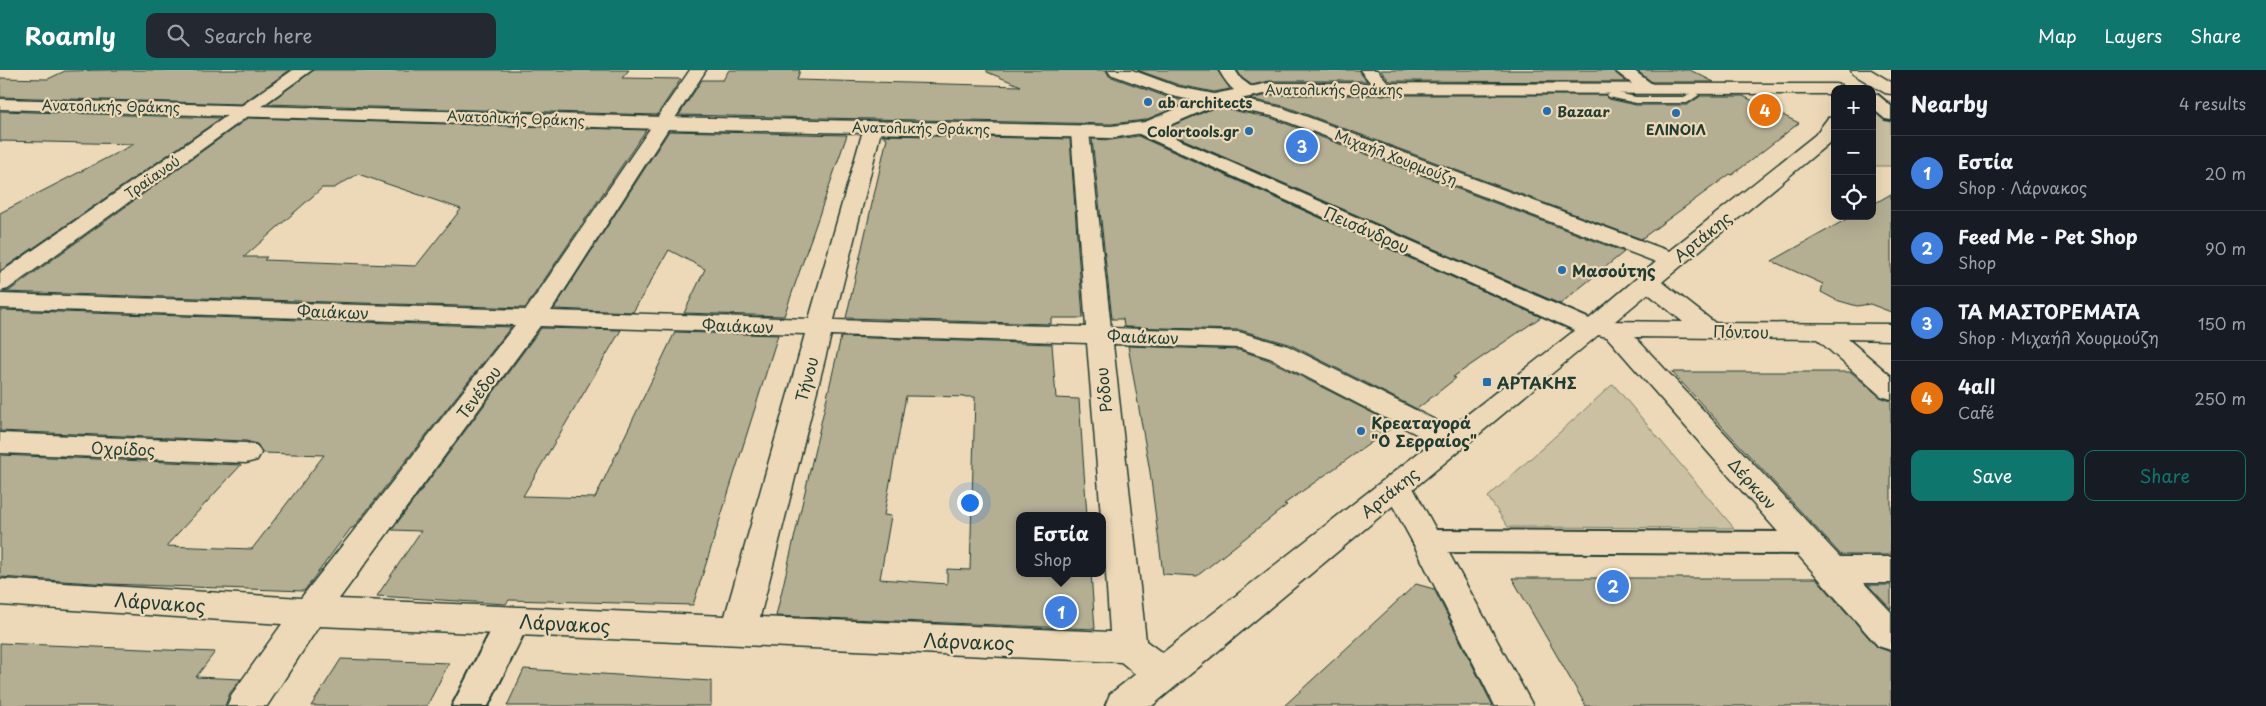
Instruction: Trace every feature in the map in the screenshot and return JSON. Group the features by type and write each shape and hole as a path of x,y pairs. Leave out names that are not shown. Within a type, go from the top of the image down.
{"street":[{"name":"Τραϊανού","path":"0,284 304,70"},
{"name":"Τενέδου","path":"246,706 310,612 534,317 698,70"},
{"name":"Μιχαήλ Χουρμούζη","path":"1116,70 1174,91 1277,112 1672,260"},
{"path":"1227,70 1234,82 1248,91"},
{"path":"1368,70 1385,89"},
{"path":"1622,70 1650,90"},
{"path":"1859,70 1891,89"},
{"path":"1875,70 1891,78"},
{"name":"Ανατολικής Θράκης","path":"0,104 662,123 1118,132 1143,129 1214,99 1248,91 1280,88 1831,89"},
{"path":"1806,89 1831,107"},
{"path":"1876,89 1891,89"},
{"path":"1876,102 1891,115"},
{"name":"Τήνου","path":"739,631 873,127"},
{"name":"Αρτάκης","path":"1124,706 1453,441 1603,329 1672,260 1822,139 1831,127"},
{"name":"Πεισάνδρου","path":"1143,129 1603,329"},
{"name":"Ρόδου","path":"1080,132 1129,648"},
{"path":"1648,282 1709,330"},
{"name":"Φαιάκων","path":"0,301 1228,340 1260,345 1279,352 1453,441"},
{"name":"Πόντου","path":"1603,329 1891,332"},
{"name":"Δέρκων","path":"1603,329 1807,543 1891,636"},
{"path":"1824,332 1891,390"},
{"name":"Οχρίδος","path":"0,443 246,453"},
{"path":"1396,486 1428,541 1514,706"},
{"path":"1428,541 1807,543"},
{"path":"1831,570 1891,570"},
{"name":"Λάρνακος","path":"0,592 310,612 1129,648"},
{"path":"470,706 513,621"},
{"path":"1129,648 1163,674"}],"lane":[{"path":"1614,94 1636,100 1687,100 1693,95"}],"shaded area":[{"path":"1876,101 1891,101 1891,166 1876,166"},
{"path":"1613,384 1734,528 1508,527 1488,497"}],"building":[{"path":"290,70 241,104 0,97 0,78 48,79 65,71"},
{"path":"314,70 629,70 622,78 681,79 657,115 267,104"},
{"path":"729,70 800,70 797,80 1021,86 987,72 987,70 1106,70 1109,76 1167,97 1189,102 1145,120 1111,124 679,115 702,80 723,80"},
{"path":"1137,70 1217,70 1230,89 1214,92 1179,85"},
{"path":"1237,70 1358,70 1367,81 1269,81 1252,85 1242,78"},
{"path":"1380,70 1612,70 1626,82 1390,81"},
{"path":"1636,70 1690,70 1714,82 1652,82"},
{"path":"1269,95 1605,95 1609,99 1636,105 1687,105 1701,96 1743,96 1799,123 1732,175 1730,174 1641,239 1284,106 1249,99"},
{"path":"1216,107 1271,118 1624,252 1560,304 1162,130"},
{"path":"0,111 221,118 0,271 0,213 134,144 0,141"},
{"path":"248,118 646,130 525,308 3,292 9,291","holes":["358,174 461,209 416,266 264,260 267,257 244,257 322,188 334,188"]},
{"path":"669,131 847,135 784,316 684,313 705,269 669,250 633,312 554,309"},
{"path":"882,135 1070,139 1083,318 1051,318 1051,324 846,318 887,138"},
{"path":"1138,136 1541,317 1453,377 1456,378 1417,409 1289,344 1240,330 1124,327 1123,319 1112,319 1092,139 1111,140"},
{"path":"1891,194 1891,312 1870,304 1857,306 1836,300 1821,292 1823,284 1772,261 1845,220 1876,220 1876,203"},
{"path":"0,310 511,327 353,528 351,528 304,591 109,584 0,577 0,455 241,465 166,546 252,549 324,455 263,453 257,444 246,441 0,431"},
{"path":"541,328 621,330 523,496 595,498 675,332 778,335 693,605 509,600 506,604 377,596 421,531 392,530"},
{"path":"841,337 1052,344 1056,398 1079,399 1087,512 1016,512 1016,577 1091,577 1095,629 776,616","holes":["906,396 975,397 970,570 947,569 947,584 880,579 891,516 884,515"]},
{"path":"1128,346 1239,350 1269,360 1396,425 1284,504 1287,505 1197,576 1163,574 1150,472"},
{"path":"1672,372 1851,372 1880,397 1891,401 1891,555 1841,555"},
{"path":"1512,578 1816,578 1877,647 1891,652 1891,706 1586,706"},
{"path":"1416,584 1434,589 1493,706 1284,706"},
{"path":"1868,585 1891,585 1891,609"},
{"path":"0,643 215,652 196,677 241,679 230,693 225,706 0,706"},
{"path":"341,659 449,663 427,706 311,706"},
{"path":"524,669 711,681 711,706 507,706"}],"place":[{"name":"ab architects","path":"1148,102"},
{"name":"4all","path":"1765,110"},
{"name":"Bazaar","path":"1547,111"},
{"name":"ΕΛΙΝΟΙΛ","path":"1676,113"},
{"name":"Colortools.gr","path":"1249,131"},
{"name":"ΤΑ ΜΑΣΤΟΡΕΜΑΤΑ","path":"1302,146"},
{"name":"Μασούτης","path":"1562,270"},
{"name":"ΑΡΤΑΚΗΣ","path":"1487,382"},
{"name":"Κρεαταγορά \"Ο Σερραίος\"","path":"1361,431"},
{"name":"Feed Me - Pet Shop","path":"1613,586"},
{"name":"Εστία","path":"1061,612"}]}
